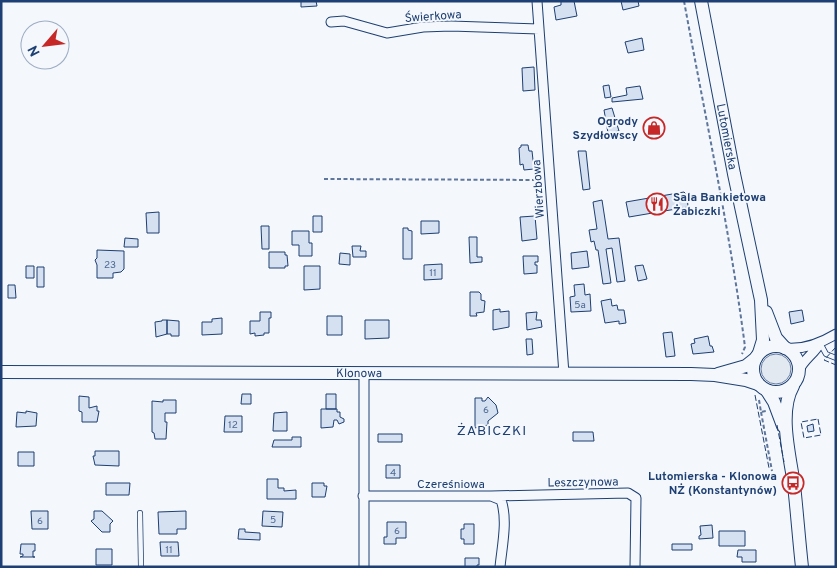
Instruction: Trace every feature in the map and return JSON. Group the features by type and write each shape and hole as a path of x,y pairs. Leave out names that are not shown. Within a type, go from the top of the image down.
{"street":[{"name":"Wierzbowa","path":"537,1 564,374"},
{"name":"Lutomierska","path":"701,1 734,174 761,300 763,340 757,355"},
{"name":"Świerkowa","path":"331,22 344,21 387,33 423,27 450,26 539,29"},
{"name":"Lutomierska","path":"761,300 776,338 785,348"},
{"path":"786,433 774,402 761,391 753,374 752,368 757,355 768,347 797,348 812,343 820,343 836,334"},
{"path":"802,567 786,433 787,398 802,364 816,350 820,343"},
{"path":"785,348 797,359 799,370"},
{"name":"Klonowa","path":"715,375 746,366 757,355"},
{"name":"Klonowa","path":"1,372 715,375 729,379 746,380 761,391"},
{"path":"364,373 364,567"},
{"path":"761,391 778,393 793,386"},
{"name":"Leszczynowa","path":"492,496 628,493 636,498 635,567"},
{"name":"Czereśniowa","path":"364,496 492,496 501,500 503,507 500,567"}],"lane":[{"path":"820,343 826,354 836,358"},
{"path":"140,513 140,567"}],"path":[{"path":"684,1 726,224 744,335 745,348 742,355"},
{"path":"324,179 550,180"},
{"path":"761,391 761,412 772,471"},
{"path":"761,412 770,411"}],"shaded area":[{"path":"776,354 787,358 791,369 787,380 776,384 765,380 761,369 765,358"}],"building":[{"path":"301,1 316,1 317,6 301,7"},
{"path":"561,1 574,1 577,16 556,20 554,7 561,5"},
{"path":"621,1 638,1 639,6 623,10"},
{"path":"642,38 644,50 628,53 625,42"},
{"path":"534,67 535,90 523,91 522,68"},
{"path":"609,85 611,97 605,98 603,86"},
{"path":"640,86 643,99 612,102 612,98 627,95 626,88"},
{"path":"612,108 619,131 608,133 604,110"},
{"path":"521,145 528,145 529,151 532,151 534,169 524,170 523,164 520,165 519,148"},
{"path":"578,151 586,151 590,189 583,190"},
{"name":"Sala Bankietowa Żabiczki","path":"684,192 687,195 688,207 629,217 626,202"},
{"path":"602,200 608,239 619,238 625,281 617,282 612,248 606,249 611,283 603,284 598,250 596,250 594,241 591,242 589,230 597,229 593,202"},
{"path":"159,212 159,233 147,233 146,213"},
{"path":"313,216 322,216 322,232 313,232"},
{"path":"535,216 537,239 522,241 520,217"},
{"path":"421,221 439,221 439,233 421,234"},
{"path":"261,226 269,226 269,249 262,249"},
{"path":"403,228 408,228 408,230 412,231 412,259 403,259"},
{"path":"292,231 309,231 309,243 312,243 312,256 299,256 299,245 292,245"},
{"path":"469,237 477,237 477,257 482,257 482,262 470,263"},
{"path":"125,238 138,239 138,247 124,247"},
{"path":"352,246 361,246 360,251 366,251 366,257 353,257"},
{"path":"97,250 124,251 124,269 121,272 113,273 113,278 97,278 95,260 97,258"},
{"path":"587,251 589,267 572,269 571,253"},
{"path":"269,252 285,252 288,266 285,266 285,268 269,268"},
{"path":"340,253 350,254 350,265 339,264"},
{"path":"523,256 538,256 538,262 535,262 537,273 524,274"},
{"path":"442,264 442,279 424,280 424,265"},
{"path":"643,265 647,279 638,281 635,266"},
{"path":"26,266 34,266 34,278 26,278"},
{"path":"304,266 320,266 320,289 304,290"},
{"path":"37,267 44,267 44,287 37,287"},
{"path":"584,284 585,295 590,294 591,311 571,312 570,297 575,296 574,285"},
{"path":"8,285 15,285 16,298 8,298"},
{"path":"470,292 479,292 481,300 485,301 484,312 476,313 477,316 470,316"},
{"path":"611,299 612,306 617,305 618,310 624,310 626,323 619,324 619,321 605,323 601,301"},
{"path":"500,309 500,312 509,311 509,327 493,330 493,310"},
{"path":"802,310 804,321 791,324 789,312"},
{"path":"260,312 271,312 269,333 255,336 255,333 250,334 250,321 260,321"},
{"path":"537,312 536,320 541,320 542,327 527,330 526,313"},
{"path":"327,316 342,316 342,335 327,335"},
{"path":"222,318 222,334 202,335 202,322 212,322 212,319"},
{"path":"167,320 167,334 156,337 155,322"},
{"path":"167,320 179,321 179,336 167,334"},
{"path":"365,320 389,320 389,338 365,339"},
{"path":"672,332 675,356 666,357 663,333"},
{"path":"708,336 710,346 712,346 714,352 693,354 691,344 695,343 694,339"},
{"path":"526,339 532,339 533,354 527,355"},
{"path":"242,394 251,394 251,404 241,404"},
{"path":"326,394 336,394 336,409 326,409"},
{"path":"79,396 89,397 89,408 97,406 97,411 99,411 97,422 82,422 82,412 79,411"},
{"path":"488,397 496,405 498,413 488,421 488,425 475,428 475,398 482,398 482,401 485,401"},
{"path":"163,400 176,400 176,413 165,413 165,422 167,422 166,439 155,439 152,432 152,401 163,402"},
{"path":"321,409 337,409 344,422 339,424 337,420 334,420 333,427 321,428"},
{"path":"26,411 37,413 36,426 16,427 17,412 26,413"},
{"path":"287,412 287,431 273,431 274,413"},
{"path":"225,416 242,416 242,432 224,432"},
{"path":"813,424 814,431 808,432 807,426"},
{"path":"573,432 593,432 594,441 573,441"},
{"path":"378,434 402,434 402,442 378,442"},
{"path":"292,437 301,437 301,447 272,447 274,440 292,440"},
{"path":"95,451 119,451 119,466 95,465 93,456 95,456"},
{"path":"18,452 34,452 34,466 18,466"},
{"path":"386,465 400,465 400,478 386,478"},
{"path":"267,479 278,479 278,488 284,488 284,491 296,490 296,499 267,499"},
{"path":"106,483 130,483 129,495 106,495"},
{"path":"312,483 324,483 324,486 327,486 325,497 312,497"},
{"path":"31,511 48,511 48,529 32,529"},
{"path":"94,511 102,511 113,521 110,524 110,532 102,532 91,521 94,519"},
{"path":"186,511 186,529 177,529 177,534 159,534 158,512"},
{"path":"263,511 283,512 282,527 262,526"},
{"path":"387,522 406,522 406,538 396,538 396,544 384,544 384,537 387,537"},
{"path":"464,524 474,524 474,544 464,544 464,539 461,539 461,529 464,529"},
{"path":"712,525 713,538 699,539 701,535 700,526"},
{"path":"239,529 245,529 245,532 260,533 260,540 238,539"},
{"path":"719,531 745,531 745,546 719,546"},
{"path":"160,542 178,542 179,556 161,556"},
{"path":"21,544 35,544 33,557 20,557 23,556 23,554 20,554"},
{"path":"672,544 692,544 692,550 672,550"},
{"path":"96,549 112,549 112,565 96,565"},
{"path":"738,550 756,550 756,562 742,562 742,557 737,557"},
{"path":"465,558 479,558 479,565 477,567 465,567"}],"fence":[{"path":"836,347 824,360 836,365"},
{"path":"755,395 769,468"},
{"path":"818,419 821,435 804,438 801,422 818,419"},
{"path":"777,425 784,462"}],"place":[{"name":"Ogrody Szydłowscy","path":"654,128"},
{"name":"Sala Bankietowa Żabiczki","path":"657,204"},
{"name":"Lutomierska - Klonowa NŻ (Konstantynów)","path":"793,483"}],"district":[{"name":"ŻABICZKI","path":"492,430"}]}
